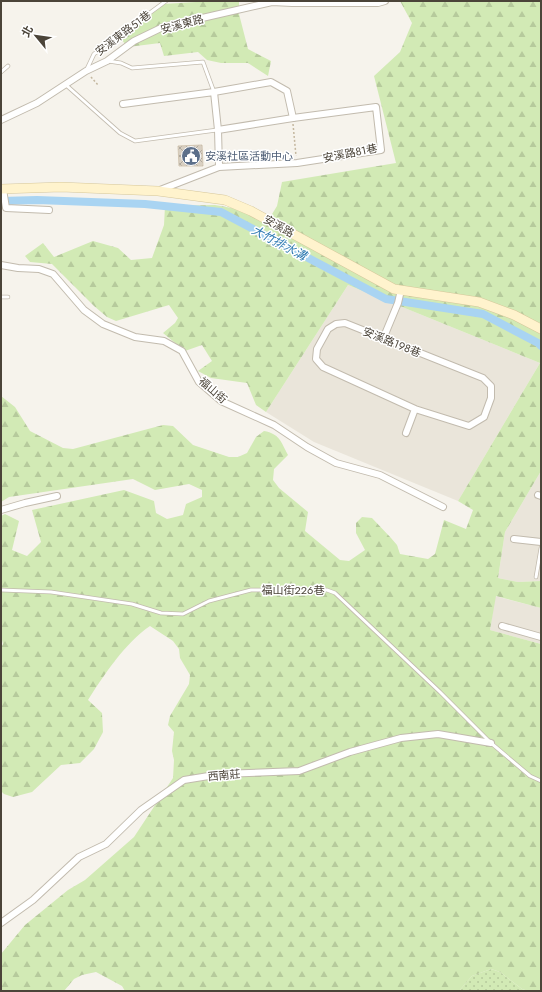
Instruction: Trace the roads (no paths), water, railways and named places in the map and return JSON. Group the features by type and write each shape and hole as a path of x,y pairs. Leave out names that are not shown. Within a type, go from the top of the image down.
{"street":[{"name":"安溪東路","path":"1,120 37,103 86,71 107,61 134,41 163,27 272,1 378,3 385,1"},
{"path":"123,104 214,92 271,82 288,91 293,118"},
{"path":"214,92 218,130 219,167"},
{"name":"安溪路81巷","path":"158,191 219,167 296,163 381,150 376,107 218,130"},
{"name":"安溪路","path":"2,190 61,187 158,191 225,200 251,211 401,293 479,302 514,315 541,329"},
{"path":"2,190 6,208 49,210"},
{"name":"福山街","path":"1,265 18,268 39,269 53,274 84,310 103,324 135,337 164,341 182,351 199,382 221,401 274,425 307,447 336,463 380,476 443,507"},
{"path":"383,339 401,293"},
{"name":"安溪路198巷","path":"345,323 483,378 491,386 491,398 484,417 469,426 415,409 323,367 316,359 316,349 328,329 336,324 345,323"},
{"path":"406,433 415,409"},
{"path":"1,510 57,496"},
{"path":"514,539 541,542"},
{"path":"502,626 541,637"},
{"name":"西南莊","path":"1,923 33,900 80,858 106,844 142,810 184,780 221,774 299,771 350,752 409,738 438,734 492,744"}],"lane":[{"name":"安溪東路51巷","path":"86,71 94,54 166,1"},
{"path":"107,61 121,63 132,68 203,62 214,92"},
{"path":"1,72 8,66"},
{"name":"安溪路81巷","path":"65,84 120,133 135,141 218,130"},
{"path":"1,298 8,297"},
{"path":"536,577 541,548"},
{"name":"福山街226巷","path":"1,590 51,592 132,604 161,613 183,614 209,601 252,590 327,590 340,598 440,692 492,744 530,776 541,781"}],"waterway":[{"name":"大竹排水溝","path":"1,201 37,200 145,204 221,212 386,299 483,314 541,346"}],"place":[{"name":"安溪社區活動中心","path":"191,156"}]}
